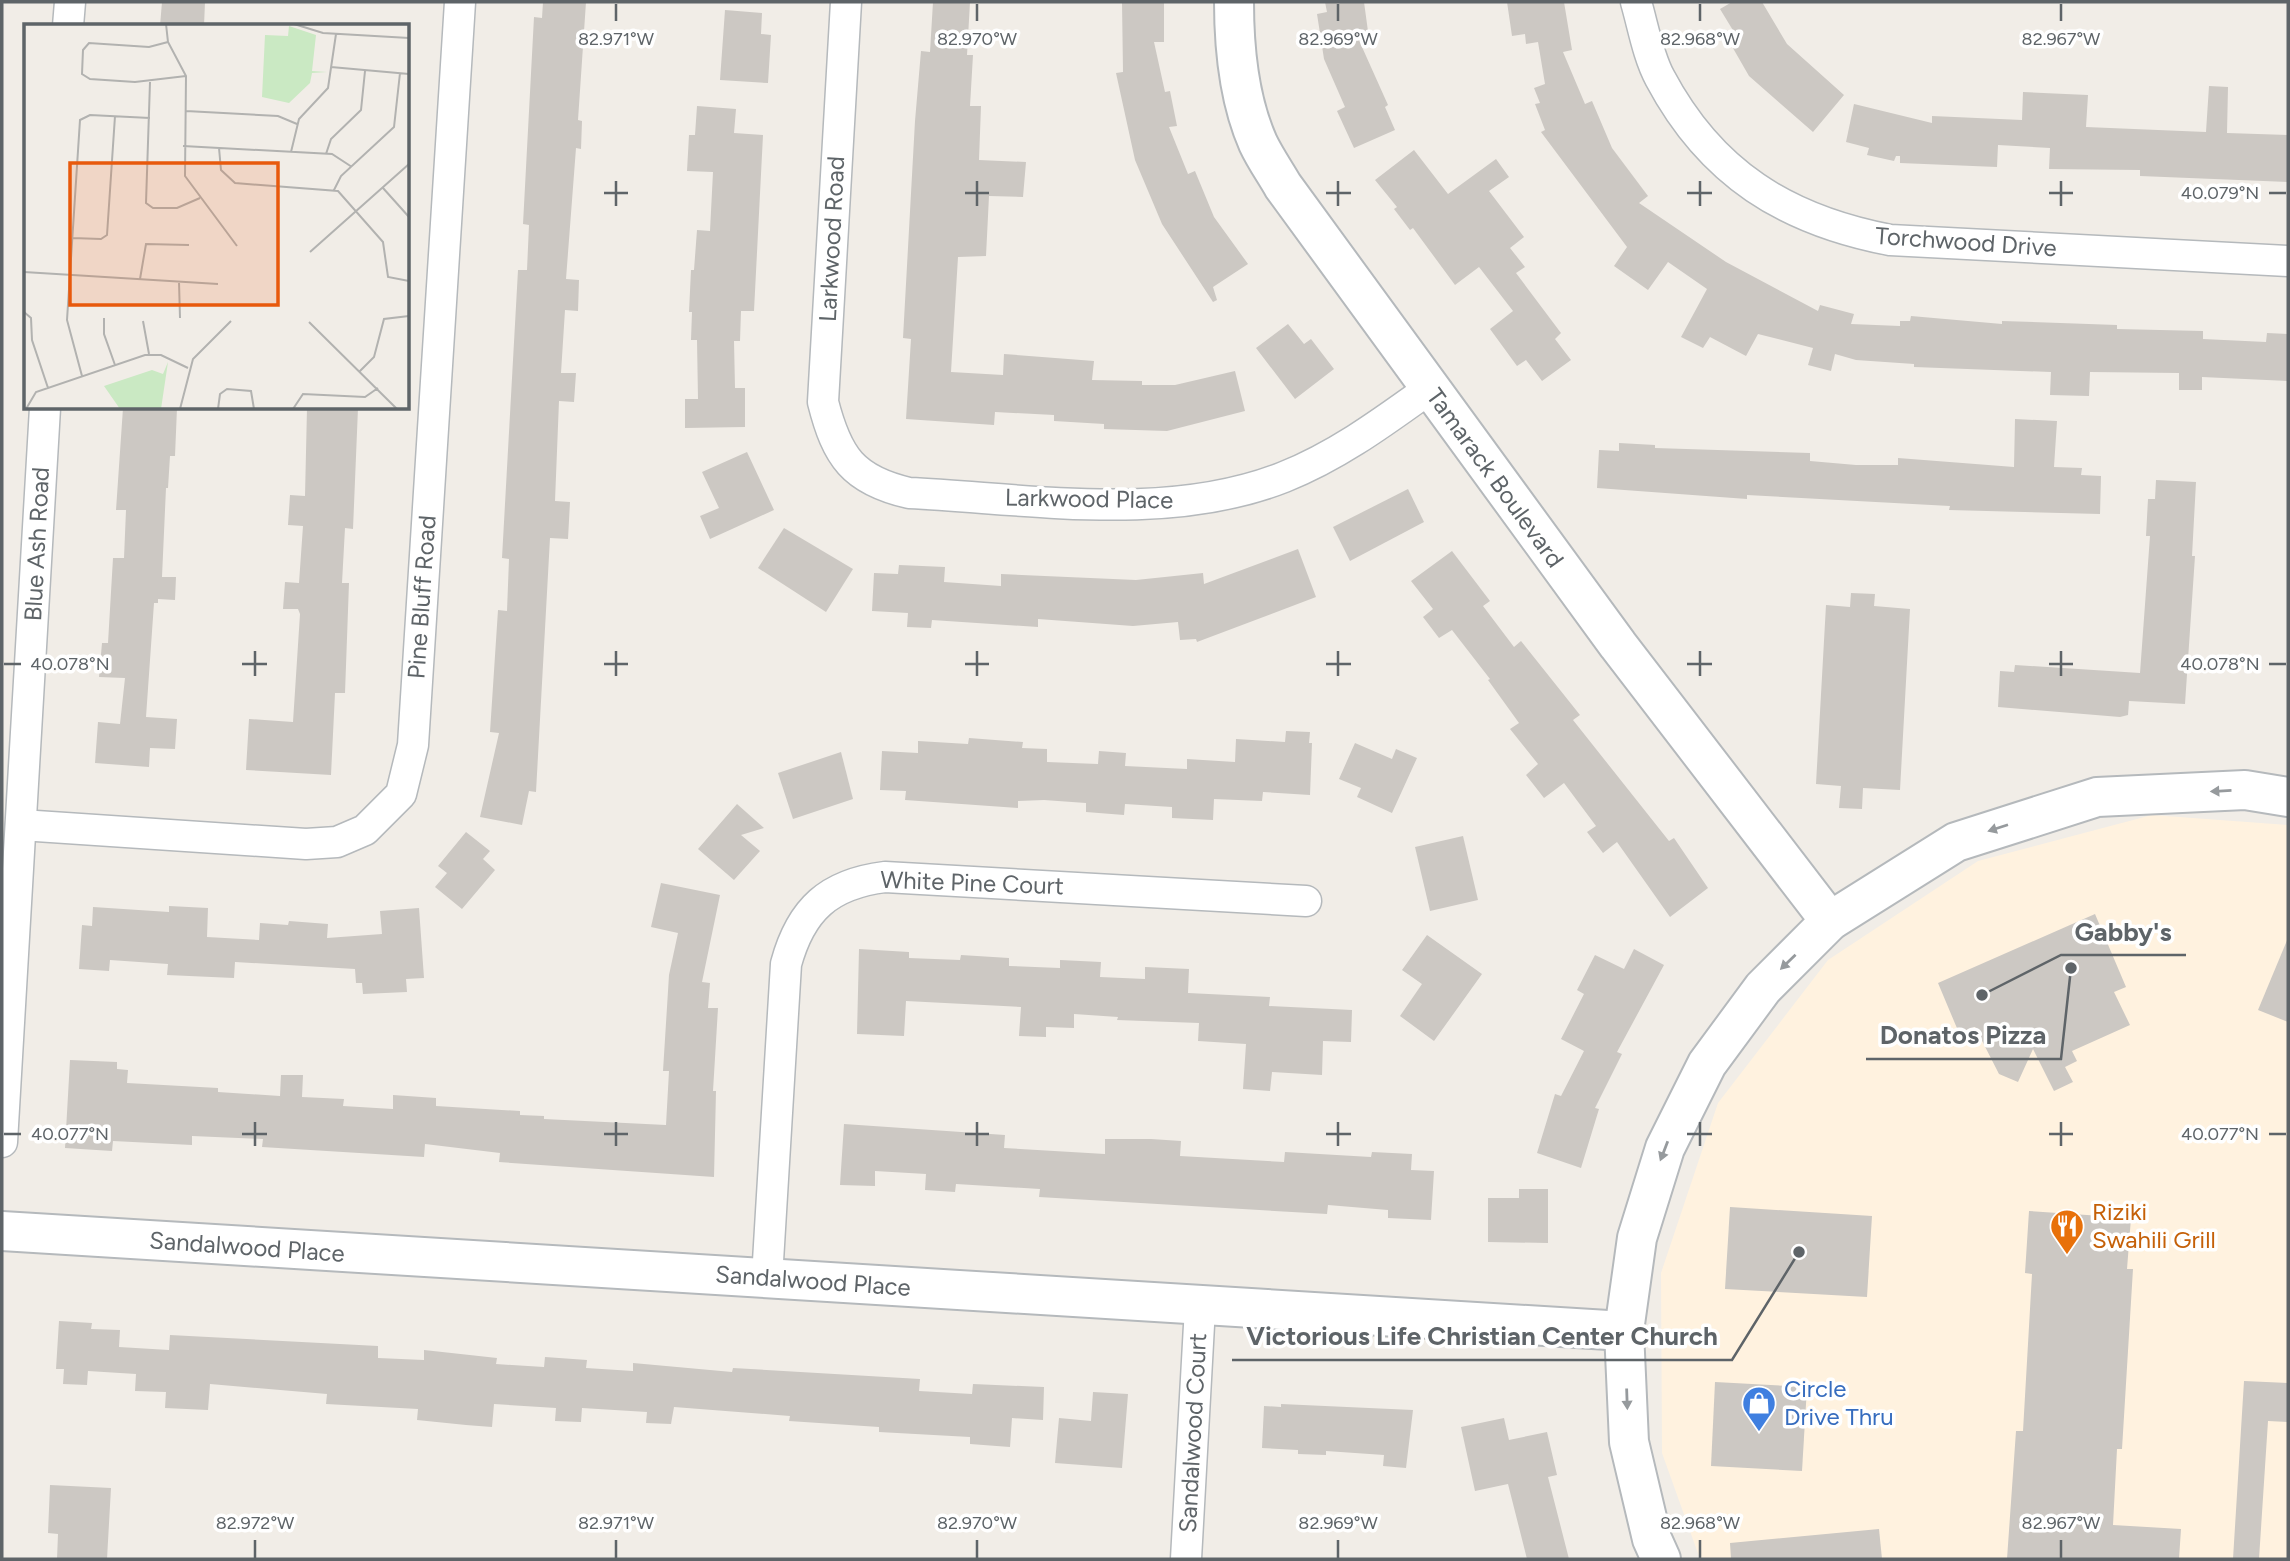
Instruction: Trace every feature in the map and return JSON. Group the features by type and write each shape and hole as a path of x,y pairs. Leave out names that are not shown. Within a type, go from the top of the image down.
{"street":[{"path":"68,24 70,2"},
{"name":"Pine Bluff Road","path":"21,825 306,844 337,842 365,831 401,794 413,745 460,2"},
{"name":"Larkwood Road","path":"846,2 823,402 832,438 853,469"},
{"name":"Tamarack Boulevard","path":"1234,2 1234,36 1244,96 1258,143 1283,186 1618,645 1830,921"},
{"name":"Torchwood Drive","path":"1636,2 1658,76 1696,135 1740,178 1770,199 1811,219 1851,232 1891,240 2288,261"},
{"name":"Larkwood Place","path":"853,469 879,486 909,493 1099,503 1178,502 1230,493 1283,477 1337,452 1429,389"},
{"name":"Blue Ash Road","path":"2,1142 45,410"},
{"path":"1661,1559 1652,1539 1629,1442 1624,1331 1637,1238 1665,1148 1707,1064 1763,988 1830,921 1955,842 2097,797 2245,790 2288,797"},
{"name":"White Pine Court","path":"767,1278 786,964 792,942 803,922 818,904 837,889 861,880 885,877 1306,901"},
{"name":"Sandalwood Place","path":"2,1231 1200,1307 1624,1331"},
{"name":"Sandalwood Court","path":"1186,1559 1200,1307"}],"shaded area":[{"path":"2152,815 2288,825 2288,1559 1700,1559 1662,1453 1661,1273 1718,1103 1828,960 1978,861"}],"building":[{"path":"162,2 205,2 204,24 160,24"},
{"path":"543,2 586,2 578,120 582,121 581,149 576,148 566,279 579,280 578,311 565,310 561,373 576,373 574,402 559,401 555,501 570,502 568,539 550,538 536,792 529,791 522,825 480,817 499,733 490,732 498,610 507,611 509,559 502,558 518,270 527,270 529,225 523,224 534,17 542,18"},
{"path":"933,2 970,2 967,55 973,55 970,106 981,106 979,160 1026,162 1023,197 989,196 986,256 958,257 951,372 1003,375 1004,354 1094,361 1092,380 1142,381 1142,385 1175,385 1235,371 1245,411 1167,431 1104,429 1104,424 1054,421 1054,415 995,412 994,425 906,419 911,339 903,338 915,121 921,51 930,52"},
{"path":"1122,2 1164,2 1164,42 1154,42 1165,92 1170,91 1177,126 1169,127 1188,174 1195,171 1214,217 1248,264 1213,287 1217,300 1213,302 1162,224 1135,160 1116,73 1123,72"},
{"path":"1325,2 1364,2 1370,46 1362,47 1388,105 1385,107 1395,130 1354,148 1337,111 1345,107 1324,59 1317,14 1327,12"},
{"path":"1507,2 1564,2 1572,50 1563,52 1585,104 1592,101 1612,148 1648,196 1639,203 1726,262 1818,311 1820,305 1854,314 1851,324 1900,326 1900,321 1910,321 1911,316 2002,324 2002,321 2117,325 2117,329 2203,331 2203,339 2266,342 2267,333 2288,334 2288,381 2202,377 2202,390 2179,390 2179,373 2090,372 2089,396 2050,395 2051,372 1914,367 1914,364 1856,360 1835,354 1831,371 1808,365 1813,348 1758,334 1746,356 1710,337 1703,348 1681,337 1707,289 1668,262 1648,290 1614,266 1627,247 1541,132 1545,130 1535,104 1540,103 1534,88 1545,84 1538,42 1526,44 1525,34 1512,36"},
{"path":"1732,2 1762,2 1787,44 1844,95 1813,132 1749,76 1726,36 1734,32 1720,9"},
{"path":"725,10 762,13 761,34 771,35 768,83 720,80"},
{"path":"2209,86 2228,87 2227,133 2288,135 2288,182 2140,176 2140,170 2049,169 2050,148 1998,145 1997,167 1900,163 1900,156 1896,156 1894,161 1867,155 1869,148 1846,142 1854,104 1932,123 1932,116 2022,120 2023,92 2088,95 2086,127 2206,132"},
{"path":"697,106 736,109 734,133 763,135 754,311 741,311 740,341 734,341 735,388 745,388 745,427 685,428 685,399 698,399 697,340 691,340 692,312 689,312 691,270 694,270 697,230 710,231 713,172 687,171 689,135 695,135"},
{"path":"1414,150 1448,194 1496,159 1509,177 1489,191 1524,237 1510,248 1525,267 1516,273 1561,333 1555,339 1571,360 1542,381 1526,360 1517,366 1490,329 1513,311 1479,267 1455,285 1413,228 1410,230 1394,209 1397,207 1375,180"},
{"path":"1288,324 1304,344 1311,339 1334,369 1295,399 1256,348"},
{"path":"123,410 177,410 175,456 170,456 166,488 162,577 176,577 175,600 158,599 158,603 154,603 146,717 177,719 175,749 150,748 149,767 95,763 98,722 120,724 125,678 99,677 102,643 108,643 113,558 124,558 126,510 116,510"},
{"path":"307,410 358,410 353,529 345,528 342,583 349,583 345,693 335,693 331,775 246,770 249,719 293,722 300,614 298,609 283,609 285,582 299,583 303,526 288,525 290,495 305,496"},
{"path":"2015,419 2057,421 2054,467 2082,468 2081,475 2101,476 2100,514 1949,510 1950,506 1747,495 1747,499 1597,488 1599,450 1619,451 1619,443 1655,445 1655,448 1810,453 1810,461 1856,465 1898,465 1898,458 2014,467"},
{"path":"747,452 774,510 710,539 700,516 719,508 702,472"},
{"path":"2156,480 2196,482 2192,556 2195,556 2185,704 2129,701 2128,715 2120,717 1998,707 2000,671 2014,672 2015,665 2140,673 2150,536 2146,536 2148,499 2155,499"},
{"path":"1408,489 1424,522 1350,561 1333,527"},
{"path":"784,528 853,569 826,612 758,568"},
{"path":"1298,549 1316,597 1197,642 1196,639 1180,640 1178,622 1133,626 1038,619 1038,627 932,620 931,628 907,627 908,613 872,611 874,573 898,574 899,565 945,567 944,582 1001,586 1001,574 1136,580 1203,573 1204,584"},
{"path":"1452,551 1490,601 1483,606 1514,647 1521,641 1580,715 1573,720 1669,841 1674,838 1708,888 1670,917 1617,842 1603,853 1587,832 1596,826 1564,783 1544,798 1526,775 1538,764 1510,729 1519,723 1488,680 1490,679 1452,630 1439,638 1423,617 1433,609 1411,581"},
{"path":"1851,593 1875,594 1874,606 1910,609 1900,790 1863,788 1862,809 1839,808 1841,786 1816,784 1826,605 1850,607"},
{"path":"1286,731 1310,732 1310,795 1263,792 1262,801 1214,799 1213,820 1172,818 1172,807 1125,804 1124,815 1086,812 1086,803 1018,801 1018,808 905,800 906,791 880,790 882,751 918,753 918,741 968,744 969,738 1023,742 1022,748 1047,749 1047,762 1098,764 1099,751 1126,753 1125,766 1187,769 1187,759 1235,762 1236,739 1285,742"},
{"path":"1355,743 1392,759 1396,749 1417,758 1392,813 1357,797 1361,788 1339,779"},
{"path":"841,752 853,799 793,819 778,773"},
{"path":"737,804 764,828 741,835 760,851 734,880 698,849"},
{"path":"466,832 490,851 483,859 495,870 462,909 435,887 447,873 438,866"},
{"path":"1463,836 1478,900 1430,911 1415,847"},
{"path":"661,883 720,895 702,982 710,983 708,1008 718,1008 713,1091 716,1091 714,1177 499,1162 500,1153 425,1144 424,1157 262,1147 263,1139 192,1136 192,1145 113,1141 112,1151 65,1148 70,1060 117,1062 117,1069 128,1070 127,1083 218,1088 218,1092 280,1096 281,1075 303,1075 302,1097 344,1099 343,1106 393,1109 393,1095 436,1098 436,1106 520,1111 520,1115 544,1116 544,1119 666,1125 669,1071 663,1071 669,975 678,933 651,927"},
{"path":"169,906 208,908 207,937 259,940 260,923 288,925 289,921 328,924 327,938 382,934 380,911 419,908 424,978 406,979 407,992 363,994 362,983 356,983 355,969 235,962 234,978 167,975 168,964 110,960 109,971 79,969 82,925 92,926 93,907 169,912"},
{"path":"2095,914 2126,987 2114,992 2130,1025 2072,1051 2077,1061 2065,1067 2073,1082 2054,1091 2033,1049 2018,1082 1999,1074 1975,1027 1959,1033 1938,983"},
{"path":"1427,935 1482,974 1434,1041 1400,1016 1422,984 1402,970"},
{"path":"2288,938 2288,1022 2258,1010"},
{"path":"859,949 909,952 909,958 960,960 961,955 1009,958 1009,966 1060,968 1060,960 1101,962 1100,977 1145,979 1145,967 1189,969 1188,993 1270,997 1269,1006 1352,1010 1351,1042 1323,1041 1322,1075 1272,1072 1270,1091 1243,1089 1246,1044 1198,1041 1199,1023 1117,1020 1118,1017 1074,1014 1074,1028 1046,1027 1046,1037 1019,1036 1021,1007 906,1001 904,1036 857,1034"},
{"path":"1634,949 1664,965 1617,1052 1622,1054 1595,1108 1599,1109 1581,1168 1537,1153 1555,1094 1561,1096 1584,1051 1561,1039 1584,994 1577,990 1595,955 1624,969"},
{"path":"844,1124 1005,1135 1004,1148 1105,1154 1105,1139 1151,1139 1181,1141 1180,1156 1284,1162 1285,1152 1371,1157 1372,1152 1412,1154 1411,1170 1434,1171 1431,1220 1388,1218 1388,1210 1328,1205 1327,1214 1039,1197 1040,1189 956,1184 955,1192 925,1190 926,1174 875,1171 875,1186 840,1185"},
{"path":"1519,1189 1548,1189 1548,1243 1488,1242 1488,1198 1519,1198"},
{"path":"1730,1207 1872,1216 1867,1297 1725,1289"},
{"path":"2029,1211 2131,1218 2127,1269 2133,1269 2122,1449 2117,1449 2113,1525 2181,1529 2179,1559 2007,1559 2016,1431 2023,1431 2032,1274 2025,1273"},
{"path":"59,1321 92,1323 91,1329 120,1330 119,1347 169,1350 170,1335 378,1346 378,1358 424,1360 424,1350 497,1358 496,1364 544,1367 545,1357 587,1360 586,1368 633,1371 633,1363 732,1372 733,1368 920,1379 919,1391 972,1394 973,1384 1044,1387 1043,1420 1012,1418 1010,1447 970,1444 970,1437 879,1432 879,1427 789,1421 790,1416 674,1407 671,1424 646,1423 647,1412 582,1408 581,1422 555,1421 556,1408 494,1404 492,1427 466,1425 417,1420 418,1409 326,1404 327,1394 210,1384 208,1410 165,1408 166,1392 135,1391 136,1374 88,1371 87,1385 63,1384 64,1369 56,1369"},
{"path":"2244,1381 2288,1383 2288,1422 2268,1421 2259,1559 2233,1559"},
{"name":"Circle Drive Thru","path":"1715,1382 1807,1387 1802,1471 1711,1466"},
{"path":"1093,1392 1128,1394 1122,1468 1055,1463 1059,1418 1091,1421"},
{"path":"1281,1404 1413,1410 1406,1468 1383,1466 1384,1455 1326,1451 1326,1455 1298,1454 1298,1450 1262,1448 1264,1406 1281,1407"},
{"path":"1504,1418 1509,1440 1547,1432 1557,1475 1548,1477 1569,1559 1527,1559 1508,1484 1475,1491 1461,1427"},
{"path":"50,1485 111,1488 107,1559 57,1559 58,1534 48,1533"},
{"path":"1879,1529 1882,1559 1731,1559 1730,1543"}],"place":[{"name":"Donatos Pizza","path":"2071,968"},
{"name":"Gabby's","path":"1982,995"},
{"name":"Victorious Life Christian Center Church","path":"1799,1252"},
{"name":"Riziki Swahili Grill","path":"2067,1256"},
{"name":"Circle Drive Thru","path":"1759,1433"}]}
